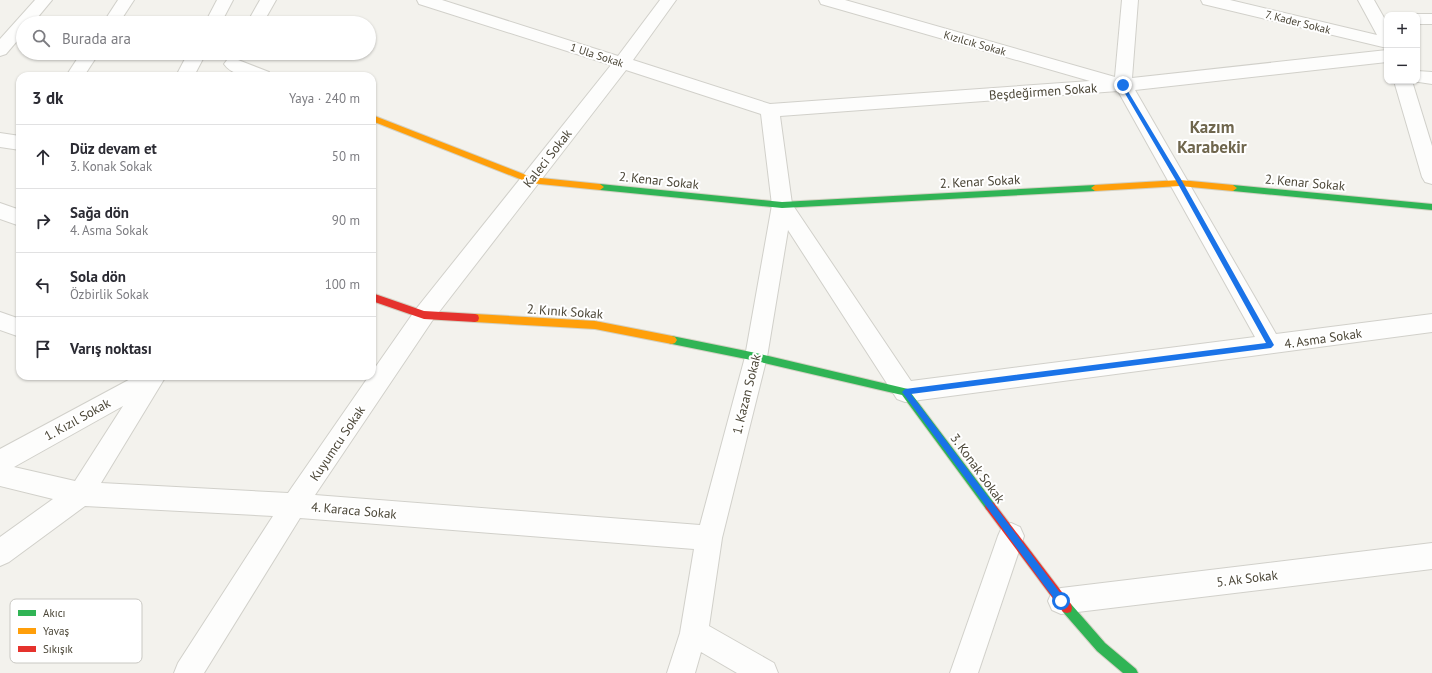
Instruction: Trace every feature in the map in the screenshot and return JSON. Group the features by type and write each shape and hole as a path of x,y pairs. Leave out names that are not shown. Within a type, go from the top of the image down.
{"street":[{"path":"30,16 44,0"},
{"path":"115,16 126,0"},
{"path":"217,16 225,0"},
{"path":"260,16 268,0"},
{"name":"1 Ula Sokak","path":"424,0 770,110"},
{"name":"Kaleci Sokak","path":"424,315 622,63 668,0"},
{"name":"Kızılcık Sokak","path":"828,0 1123,85"},
{"path":"1130,0 1123,85 1271,345"},
{"name":"7. Kader Sokak","path":"1209,0 1384,43"},
{"path":"1366,0 1382,18"},
{"path":"1420,19 1432,19"},
{"path":"0,50 16,32"},
{"name":"Beşdeğirmen Sokak","path":"770,110 1123,85 1384,56"},
{"path":"78,72 85,60"},
{"path":"187,72 193,60"},
{"path":"232,64 253,72"},
{"path":"1420,77 1432,78"},
{"path":"1404,84 1428,148 1432,177"},
{"name":"1. Kazan Sokak","path":"681,673 694,633 709,538 756,358 782,205 770,110"},
{"name":"2. Kenar Sokak","path":"376,120 530,180 782,205 1180,183 1432,207"},
{"path":"0,140 16,142"},
{"path":"782,205 905,392"},
{"path":"0,211 16,217"},
{"name":"2. Kınık Sokak","path":"376,298 424,315 596,325 756,358"},
{"name":"Kuyumcu Sokak","path":"188,673 294,505 424,315"},
{"path":"0,321 16,327"},
{"name":"4. Asma Sokak","path":"905,392 1432,323"},
{"path":"756,358 905,392"},
{"name":"1. Kızıl Sokak","path":"0,462 146,380"},
{"name":"1. Kızıl Sokak","path":"81,494 151,380"},
{"name":"3. Konak Sokak","path":"905,392 1061,601 1101,647 1132,673"},
{"name":"4. Karaca Sokak","path":"0,475 81,494 294,505 709,538"},
{"path":"0,553 81,494"},
{"path":"964,673 1012,536"},
{"name":"5. Ak Sokak","path":"1061,601 1432,556"},
{"path":"694,633 764,673"}],"traffic: fast":[{"path":"600,187 782,205 1095,188"},
{"path":"1233,188 1432,207"},
{"path":"672,340 756,357 905,392 990,506"},
{"path":"1067,608 1101,647 1132,673"}],"traffic: slow":[{"path":"376,120 530,180 600,187"},
{"path":"1095,188 1180,183 1233,188"},
{"path":"475,318 595,325 672,340"}],"traffic: jam":[{"path":"376,298 424,315 475,318"},
{"path":"990,506 1067,608"}],"district":[{"name":"Kazım Karabekir","path":"1212,137"}],"route":[{"path":"1061,601 905,392 1271,345 1123,85"}]}
